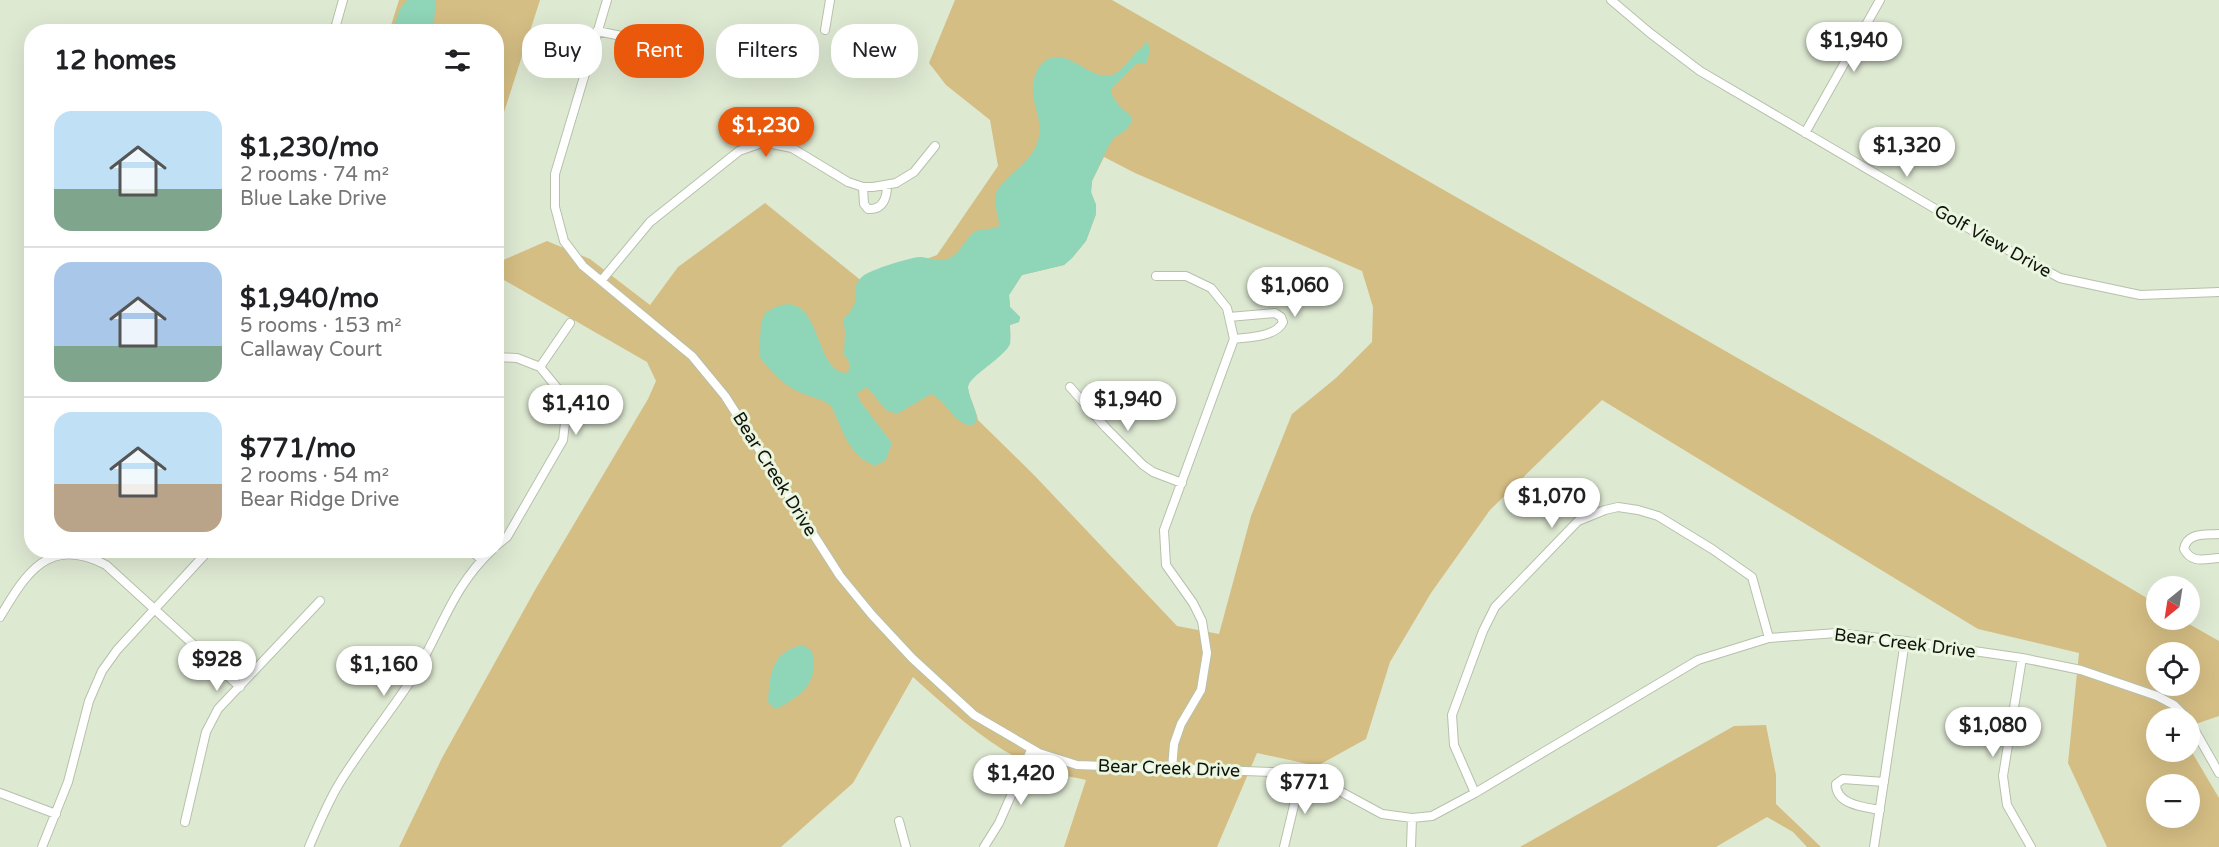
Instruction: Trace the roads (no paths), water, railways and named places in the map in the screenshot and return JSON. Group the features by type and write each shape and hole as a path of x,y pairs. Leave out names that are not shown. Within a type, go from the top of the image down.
{"street":[{"path":"336,24 343,0"},
{"name":"Bear Creek Drive","path":"599,24 607,0"},
{"path":"825,30 830,0"},
{"name":"Golf View Drive","path":"1611,0 1650,33 1700,70 2017,257 2060,278 2140,294 2219,292"},
{"path":"1805,133 1880,0"},
{"name":"Bear Creek Drive","path":"583,78 555,174 555,207 564,240 583,266 692,356 725,396 840,576 872,615 912,658 974,716 1031,750 1077,765 1273,772 1301,776 1334,788 1382,814 1412,818 1432,816 1475,793 1698,660 1769,638 1837,633 2022,658 2081,670 2140,689 2177,708"},
{"path":"601,281 650,222 739,151 759,144 792,148 848,182 863,187 896,183 915,172 935,146"},
{"path":"863,187 864,204 868,209 874,210 881,206 887,196 887,185"},
{"path":"1156,276 1186,276 1210,288 1227,308 1234,339 1164,530 1166,565 1193,603 1202,621 1207,653 1201,690 1181,724 1174,744 1172,769"},
{"path":"1229,317 1275,313 1281,317 1283,322 1281,327 1270,333 1234,339"},
{"path":"540,367 570,323"},
{"path":"504,357 517,358 540,367 558,389 566,415 562,440 504,539"},
{"path":"1070,387 1143,465 1153,472 1182,483"},
{"path":"1475,793 1454,745 1452,715 1483,631 1495,608 1578,520 1618,507 1638,510 1658,516 1703,543 1752,577 1769,638"},
{"path":"2219,534 2191,537 2185,542 2184,549 2188,556 2195,560 2219,558"},
{"path":"0,617 20,584 34,567 53,558"},
{"path":"89,558 106,565 240,687"},
{"path":"42,847 68,782 89,701 102,671 117,650 202,558"},
{"path":"309,847 338,785 429,651 456,594 482,560 480,558"},
{"path":"185,822 206,732 219,709 320,601"},
{"path":"1874,847 1905,641"},
{"path":"2022,658 2003,776 2007,805 2031,847"},
{"path":"2200,740 2219,773"},
{"path":"984,847 999,823 1031,750"},
{"path":"1284,847 1301,776"},
{"path":"1880,810 1864,807 1841,798 1836,791 1836,784 1843,779 1884,782"},
{"path":"0,793 56,814"},
{"path":"1411,847 1412,818"},
{"path":"899,821 906,847"}]}
